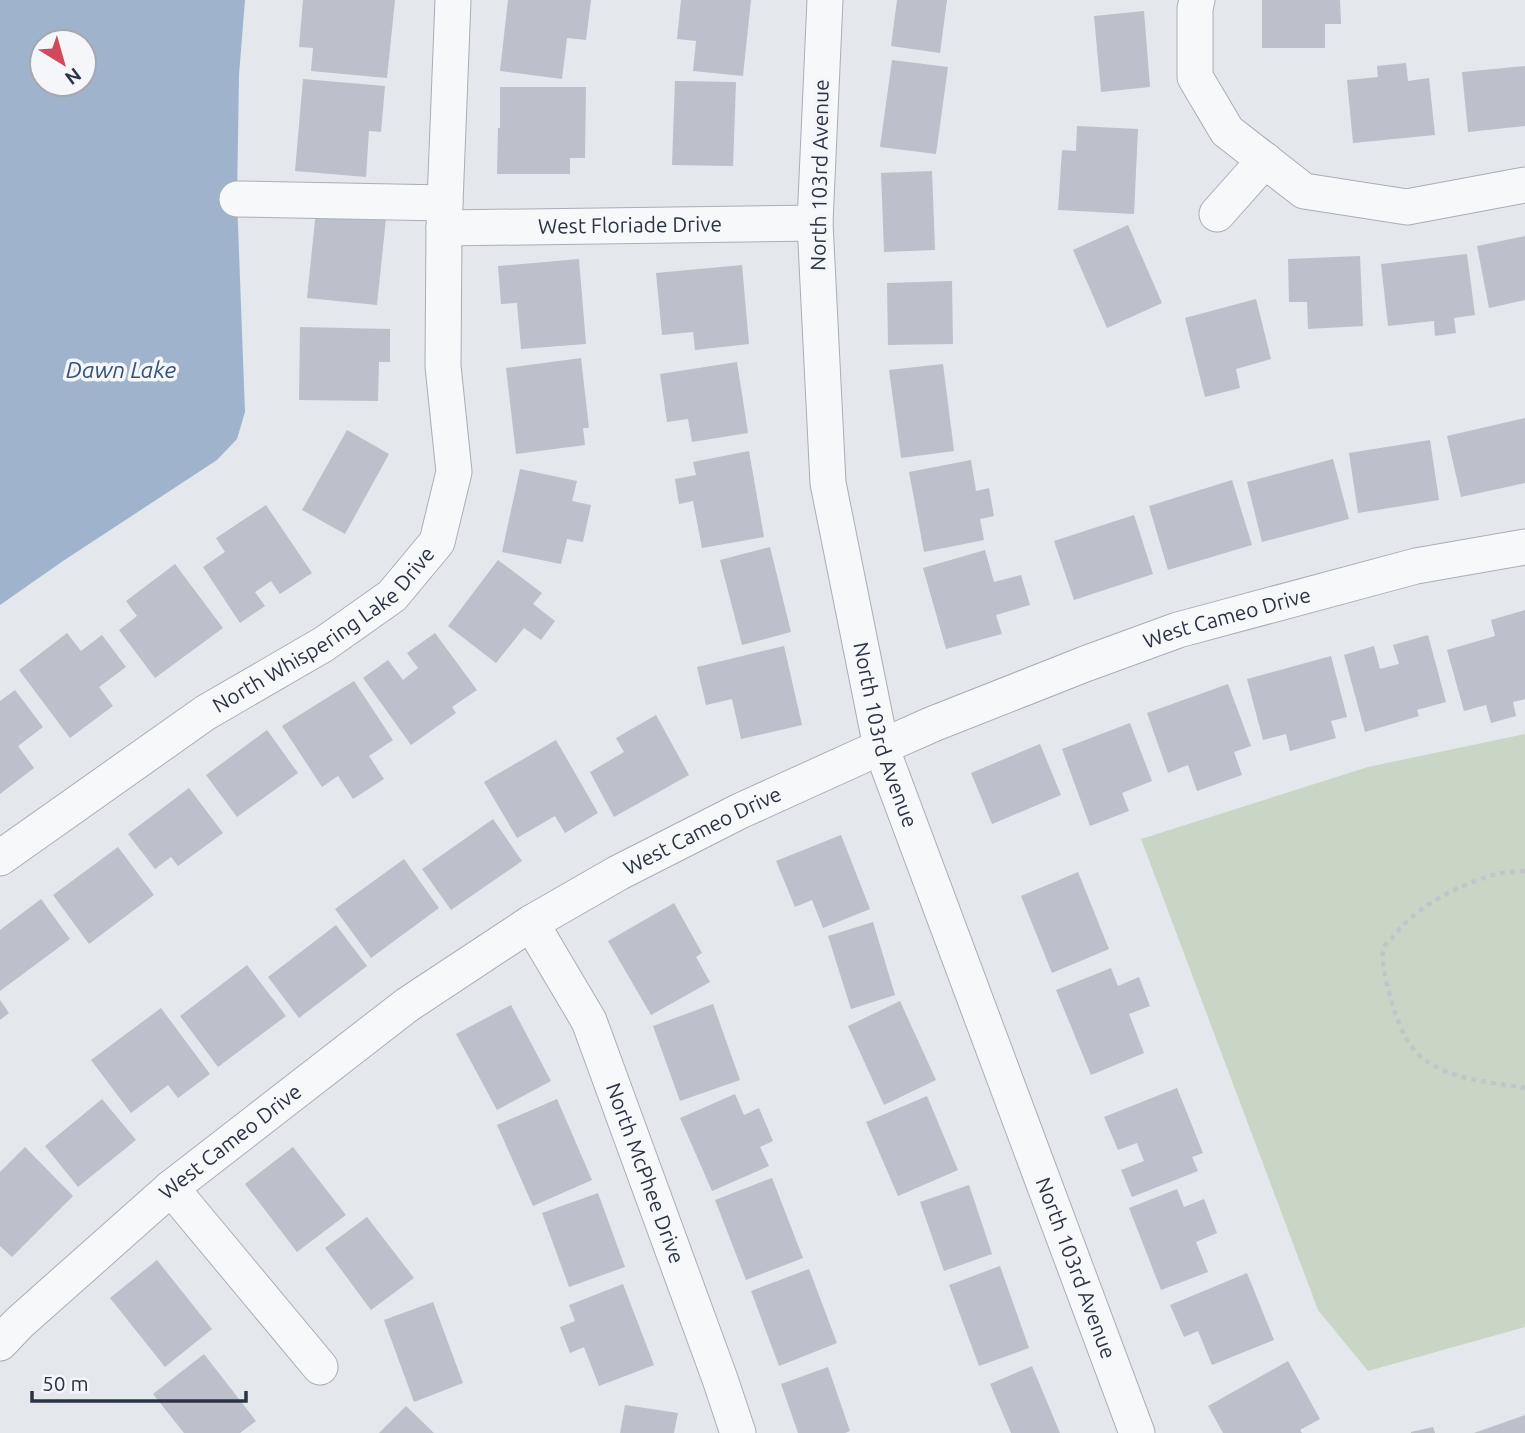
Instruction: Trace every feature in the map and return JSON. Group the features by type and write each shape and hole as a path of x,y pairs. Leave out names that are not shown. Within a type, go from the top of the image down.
{"street":[{"name":"North Whispering Lake Drive","path":"0,858 205,713 324,644 392,596 437,542 454,472 443,366 444,215 453,0"},
{"name":"North 103rd Avenue","path":"825,0 815,223 828,483 881,747 1137,1433"},
{"path":"1197,0 1195,77 1227,131 1304,191 1407,207 1525,186"},
{"path":"1217,214 1265,160"},
{"name":"West Floriade Drive","path":"237,199 444,215 815,223"},
{"name":"West Cameo Drive","path":"0,1343 171,1188 407,1005 531,923 618,873 740,811 881,747 1085,664 1178,630 1416,566 1525,547"},
{"name":"North McPhee Drive","path":"531,923 589,1021 738,1433"},
{"path":"171,1188 320,1367"}],"path":[{"path":"1525,871 1497,874 1462,886 1400,927 1384,947 1384,965 1390,996 1401,1029 1415,1052 1447,1072 1474,1080 1525,1088"}],"green space":[{"path":"1525,734 1525,1327 1368,1371 1318,1310 1141,839 1368,767"}],"water":[{"name":"Dawn Lake","path":"0,0 245,0 239,75 237,199 245,412 237,439 217,460 0,605"}],"building":[{"path":"303,0 395,0 387,78 311,71 313,48 299,47"},
{"path":"508,0 591,0 586,40 567,38 562,79 500,71"},
{"path":"681,0 751,0 743,76 693,71 696,41 677,39"},
{"path":"897,0 947,0 940,53 891,46"},
{"path":"1262,0 1340,0 1341,24 1325,24 1325,48 1262,48"},
{"path":"1144,11 1150,87 1101,92 1094,16"},
{"path":"892,60 948,67 936,154 880,147"},
{"path":"1406,63 1408,81 1429,78 1435,135 1353,143 1347,80 1378,77 1377,66"},
{"path":"1525,66 1525,126 1468,132 1462,72"},
{"path":"303,79 385,86 381,132 369,131 366,177 295,171"},
{"path":"675,81 736,82 733,166 672,165"},
{"path":"500,87 586,87 585,158 570,158 570,174 497,174"},
{"path":"1077,126 1138,129 1134,214 1058,210 1062,150 1076,151"},
{"path":"932,171 935,250 884,252 881,173"},
{"path":"316,211 386,218 377,305 307,298"},
{"path":"1128,225 1162,303 1107,328 1073,250"},
{"path":"1525,236 1525,300 1489,308 1477,246"},
{"path":"1467,254 1475,315 1454,318 1456,333 1435,336 1434,321 1388,326 1381,264"},
{"path":"1360,256 1363,326 1308,329 1307,302 1289,302 1288,259"},
{"path":"579,259 586,344 521,349 517,303 501,304 498,266"},
{"path":"742,265 749,344 695,350 693,332 662,335 656,273"},
{"path":"952,281 953,344 888,345 887,283"},
{"path":"1256,299 1271,359 1236,369 1240,388 1205,397 1185,318"},
{"path":"300,327 390,329 390,362 379,362 378,401 299,400"},
{"path":"581,358 589,428 583,428 585,445 516,454 506,368"},
{"path":"737,362 748,433 692,442 688,419 667,422 660,374"},
{"path":"943,364 954,451 901,458 889,370"},
{"path":"1525,418 1525,483 1461,497 1447,436"},
{"path":"347,430 389,454 345,534 302,510"},
{"path":"1430,440 1439,500 1358,513 1349,453"},
{"path":"749,451 764,537 702,548 693,501 679,504 675,479 696,475 693,462"},
{"path":"1333,459 1349,519 1262,542 1247,482"},
{"path":"971,460 976,491 989,488 994,516 980,519 984,540 924,552 909,472"},
{"path":"520,469 577,481 572,501 591,505 583,542 567,539 561,564 502,552"},
{"path":"1232,480 1252,545 1168,570 1149,506"},
{"path":"266,505 312,573 280,594 271,581 255,592 265,606 240,623 203,567 225,552 216,538"},
{"path":"1134,515 1153,574 1074,600 1054,541"},
{"path":"770,547 791,632 742,645 720,560"},
{"path":"985,550 994,582 1021,575 1030,605 996,615 1002,634 946,649 923,568"},
{"path":"498,560 542,593 533,604 555,621 541,640 524,628 496,663 448,626"},
{"path":"175,564 223,628 155,678 119,630 137,616 126,601"},
{"path":"1525,610 1525,699 1513,702 1516,716 1491,723 1486,705 1464,711 1447,650 1495,636 1491,620"},
{"path":"67,633 81,651 102,635 126,667 99,687 113,706 70,738 19,670"},
{"path":"435,633 477,690 452,707 456,713 411,745 363,678 388,660 403,680 418,668 407,653"},
{"path":"1428,635 1446,702 1417,710 1419,716 1365,732 1344,655 1374,646 1380,669 1399,664 1393,645"},
{"path":"784,646 802,725 741,739 732,699 706,705 697,667"},
{"path":"1331,656 1347,717 1331,721 1336,738 1290,751 1286,734 1263,740 1247,679"},
{"path":"354,681 393,740 369,756 384,779 353,799 338,776 322,787 282,726"},
{"path":"1228,684 1251,746 1234,752 1242,775 1197,791 1188,765 1168,773 1147,713"},
{"path":"15,690 43,727 18,746 34,768 0,794 0,701"},
{"path":"656,715 689,775 614,817 590,772 624,752 616,738"},
{"path":"1130,723 1152,781 1122,793 1129,811 1090,826 1062,749"},
{"path":"267,730 298,773 237,817 206,775"},
{"path":"556,740 598,813 565,833 555,816 517,838 484,782"},
{"path":"1040,744 1061,795 992,824 971,773"},
{"path":"189,788 223,833 178,866 171,857 155,869 128,834"},
{"path":"493,819 522,861 451,910 422,869"},
{"path":"841,835 870,909 823,928 812,900 795,907 776,861"},
{"path":"118,847 154,895 89,944 53,895"},
{"path":"404,859 439,908 371,958 335,909"},
{"path":"1078,872 1109,949 1052,973 1021,896"},
{"path":"41,899 70,939 0,991 0,930"},
{"path":"674,903 702,953 696,957 710,982 651,1015 608,941"},
{"path":"873,922 895,995 851,1009 828,936"},
{"path":"336,925 367,966 299,1018 268,977"},
{"path":"247,965 286,1016 218,1067 180,1016"},
{"path":"1111,968 1118,986 1139,977 1150,1006 1129,1014 1144,1053 1091,1075 1056,990"},
{"path":"0,1000 9,1013 0,1020"},
{"path":"900,1001 936,1080 884,1105 848,1026"},
{"path":"713,1004 740,1080 680,1101 653,1026"},
{"path":"511,1005 551,1081 497,1110 456,1034"},
{"path":"161,1008 210,1074 178,1098 168,1085 131,1113 91,1060"},
{"path":"1177,1088 1203,1153 1192,1157 1198,1171 1132,1197 1121,1170 1144,1161 1137,1143 1118,1150 1104,1117"},
{"path":"735,1094 744,1115 759,1108 773,1141 760,1147 769,1166 712,1191 680,1118"},
{"path":"927,1096 958,1170 898,1196 866,1122"},
{"path":"102,1099 136,1140 78,1187 45,1146"},
{"path":"557,1099 592,1180 533,1206 497,1125"},
{"path":"25,1147 73,1196 12,1257 0,1246 0,1172"},
{"path":"293,1147 346,1215 297,1252 245,1184"},
{"path":"772,1178 803,1258 746,1280 715,1200"},
{"path":"969,1185 992,1254 944,1271 920,1202"},
{"path":"1177,1189 1184,1207 1204,1199 1217,1233 1196,1242 1208,1272 1161,1290 1129,1208"},
{"path":"598,1193 625,1267 569,1287 542,1213"},
{"path":"367,1217 414,1278 371,1310 325,1248"},
{"path":"157,1260 212,1329 165,1367 110,1298"},
{"path":"1000,1266 1029,1348 979,1366 949,1285"},
{"path":"809,1269 837,1343 779,1366 751,1291"},
{"path":"1247,1273 1274,1340 1212,1365 1198,1331 1184,1337 1170,1305"},
{"path":"623,1284 654,1365 599,1386 584,1347 570,1353 560,1327 575,1321 569,1305"},
{"path":"433,1302 463,1383 414,1402 384,1320"},
{"path":"204,1354 256,1421 240,1433 184,1433 153,1394"},
{"path":"1288,1361 1320,1419 1300,1430 1302,1433 1223,1433 1208,1406"},
{"path":"1032,1366 1060,1433 1011,1433 990,1384"},
{"path":"828,1367 850,1431 798,1433 781,1384"},
{"path":"625,1405 678,1413 674,1433 620,1433"},
{"path":"406,1406 434,1433 379,1433"},
{"path":"1525,1415 1525,1433 1474,1433"},
{"path":"1433,1427 1435,1433 1411,1433 1411,1432"}]}
